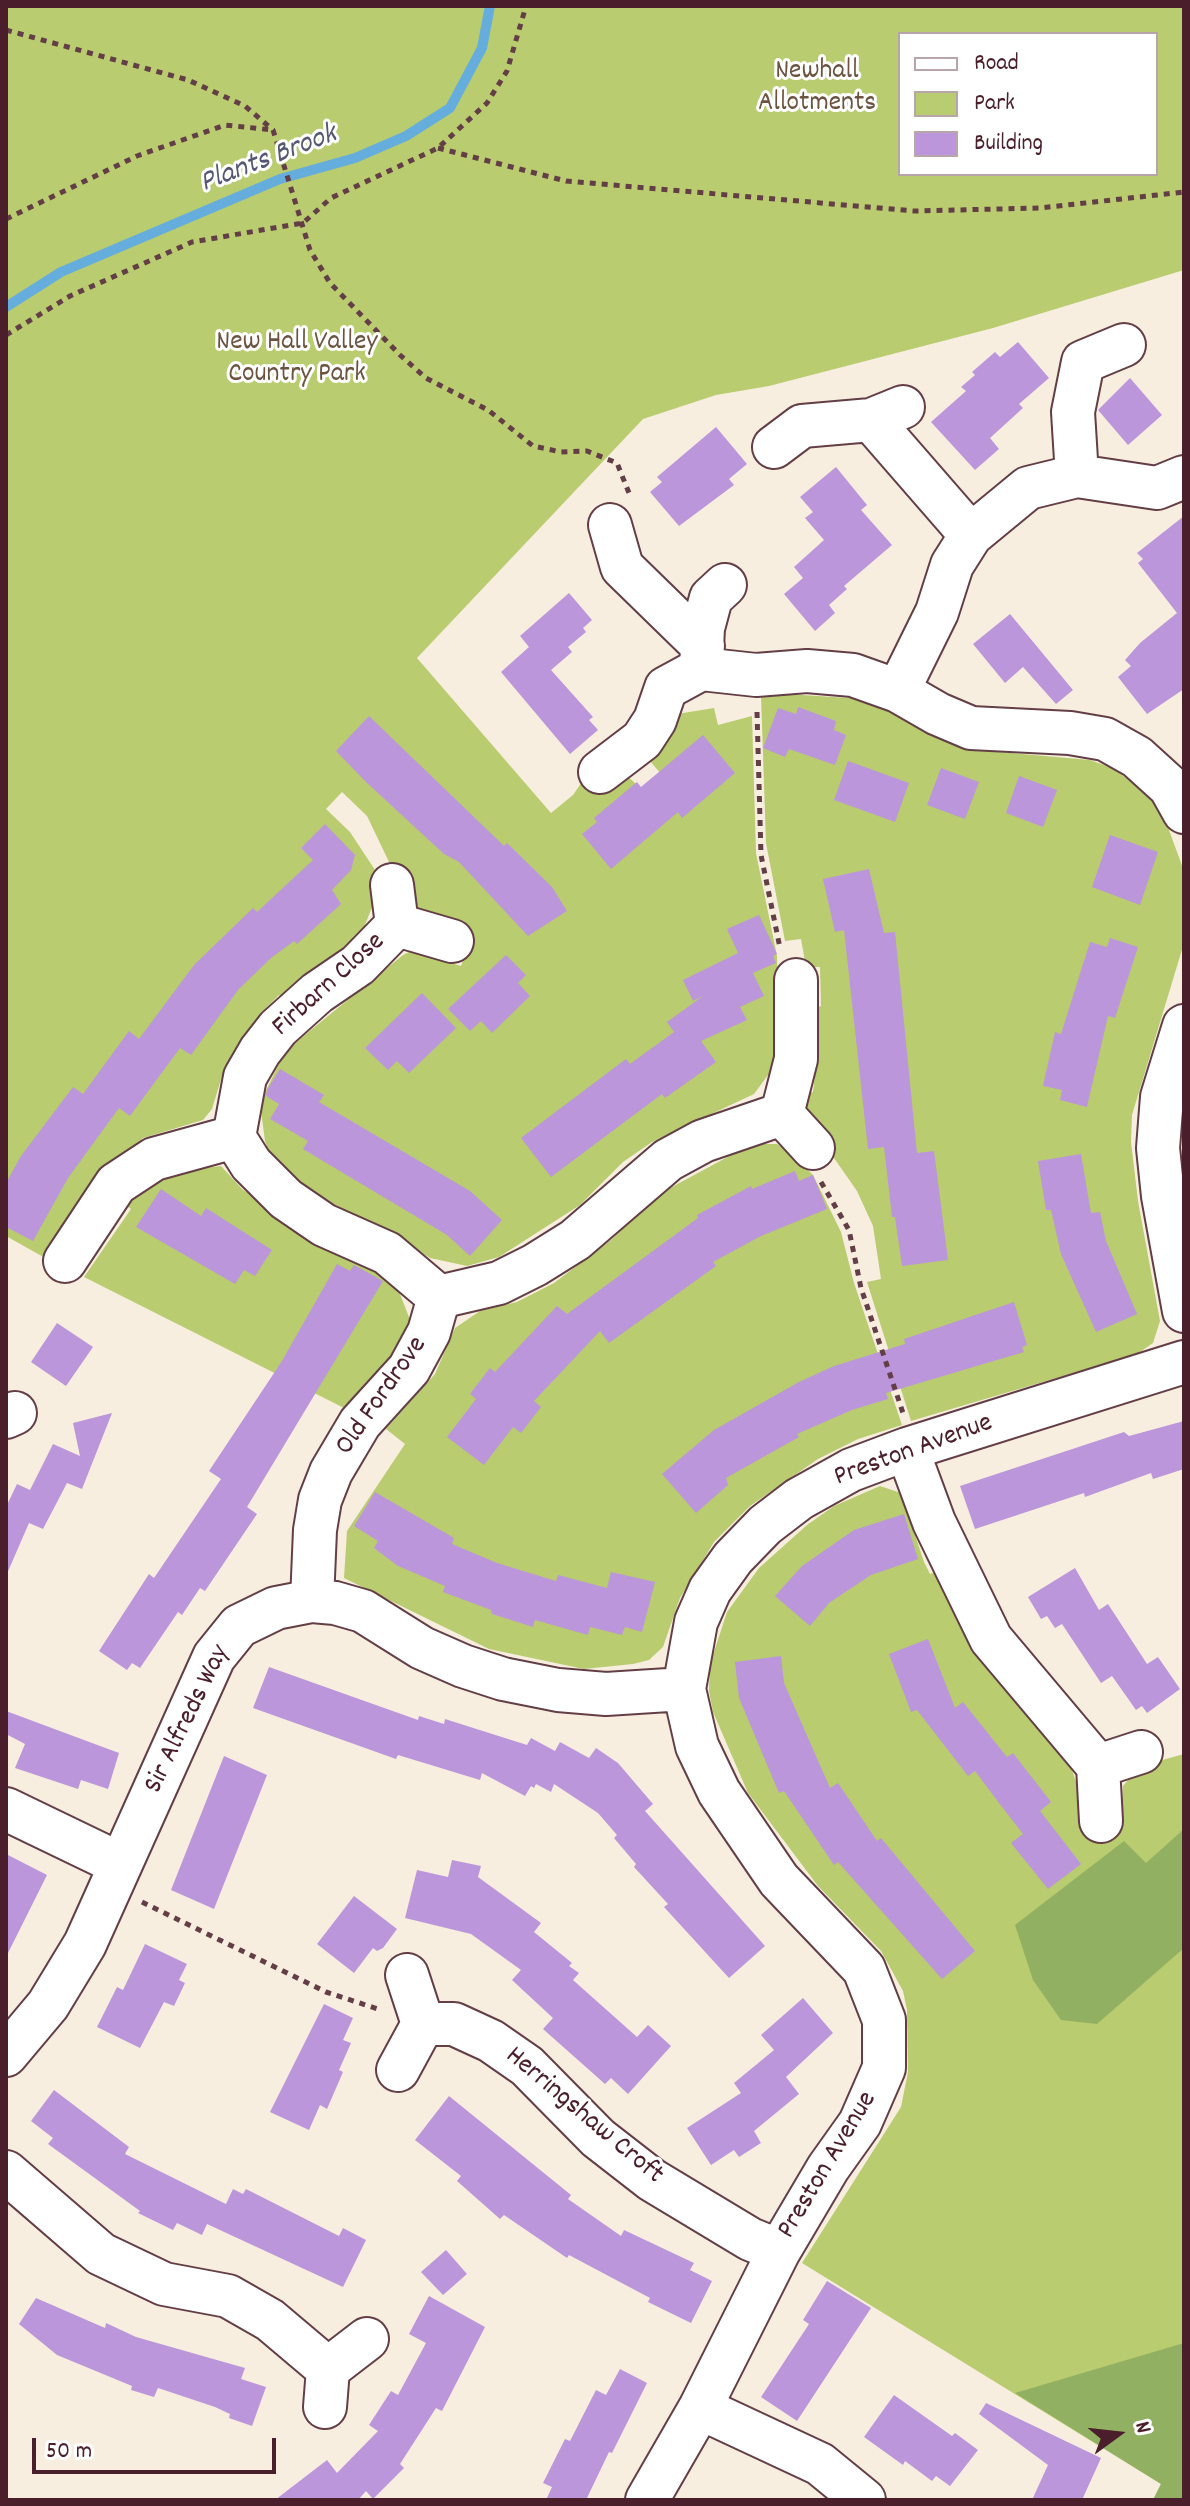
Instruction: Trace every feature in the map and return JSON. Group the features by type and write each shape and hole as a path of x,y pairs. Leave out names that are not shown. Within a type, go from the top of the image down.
{"street":[{"path":"1077,476 1073,412 1083,362 1124,345"},
{"path":"774,447 802,426 887,413 933,492 971,535"},
{"path":"898,691 937,612 952,565 971,535 1028,488 1077,476 1157,488 1184,477"},
{"path":"621,514 622,567 693,658 756,675 807,671 853,675 898,691 938,714 971,728 1070,733 1105,739 1148,767 1170,787 1184,812"},
{"path":"600,772 642,740 693,658 711,598 725,585"},
{"name":"Firbarn Close","path":"234,1137 245,1077 260,1051 278,1028 317,993 358,965 395,905 452,941"},
{"path":"782,1114 796,1059 796,980"},
{"path":"1184,1026 1173,1098 1158,1148 1163,1196 1184,1311"},
{"path":"782,1114 813,1148"},
{"path":"65,1261 116,1184 154,1159 234,1137 251,1164 286,1199 324,1225 387,1253 439,1297 499,1283 535,1265 575,1240 668,1160 703,1141 782,1114"},
{"name":"Old Fordrove","path":"312,1601 315,1530 320,1500 331,1472 360,1423 409,1369 429,1332 439,1297"},
{"name":"Preston Avenue","path":"647,2500 700,2408 779,2251 828,2168 860,2123 884,2068 884,2020 864,1969 779,1880 719,1792 697,1746 684,1689 696,1622 710,1590 733,1558 799,1499 851,1470 907,1449 1184,1362"},
{"path":"907,1449 934,1522 991,1639 1098,1766 1101,1821"},
{"name":"Sir Alfreds Way","path":"6,2055 68,1975 214,1657 239,1626 276,1608 312,1601 335,1603 363,1611 422,1648 503,1679 558,1690 606,1694 684,1689"},
{"path":"1098,1766 1141,1752"},
{"path":"6,1809 115,1875"},
{"path":"398,2070 423,2024 407,1975"},
{"name":"Herringshaw Croft","path":"423,2024 454,2024 491,2041 527,2066 598,2138 652,2180 750,2239 779,2251"},
{"path":"6,2172 101,2254 164,2284 228,2296 270,2320 326,2388 367,2339"},
{"path":"700,2408 820,2464 864,2500"}],"path":[{"path":"6,335 70,296 192,242 303,223 331,198 438,148 494,93 507,71 526,6"},
{"path":"6,30 188,80 245,106 273,130 310,250 330,283 426,378 488,410 533,446 561,452 587,451 617,463 625,476 621,514"},
{"path":"6,219 137,156 225,125 273,130"},
{"path":"438,148 566,181 914,211 1040,208 1184,192"},
{"path":"756,675 761,855 784,971 796,980"},
{"path":"813,1148 813,1168 849,1230 861,1288 906,1423 907,1449"},
{"path":"115,1875 326,1992 423,2024"}],"green space":[{"name":"New Hall Valley Country Park","path":"6,6 1184,6 1184,270 993,328 769,386 716,395 643,419 417,658 551,813 573,795 588,773 627,776 643,790 661,774 650,761 650,751 677,714 714,708 718,725 752,716 756,853 777,956 779,1029 771,1071 754,1094 652,1142 623,1162 580,1205 499,1257 467,1266 430,1258 389,1232 302,1188 270,1154 265,1141 260,1103 285,1051 411,951 461,966 472,935 451,920 432,913 425,922 408,905 415,897 409,870 399,872 390,864 367,816 342,792 326,809 350,832 379,876 373,905 364,927 353,937 361,945 312,970 295,983 300,990 285,1002 279,995 263,1011 247,1032 253,1037 234,1069 225,1066 212,1109 203,1120 143,1138 120,1160 54,1263 6,1236"},
{"path":"786,694 864,699 883,706 931,736 988,751 1090,760 1112,768 1136,785 1153,802 1166,822 1184,871 1184,943 1132,1115 1131,1142 1138,1201 1160,1321 1153,1343 1137,1354 911,1421 867,1282 881,1279 873,1226 857,1191 804,1115 803,1094 813,1092 817,1056 810,1010 821,1006 820,967 806,967 801,939 785,941 766,843 761,696"},
{"path":"763,1144 777,1144 791,1152 813,1175 841,1232 854,1283 902,1425 858,1439 818,1459 750,1506 714,1542 680,1598 663,1647 649,1660 584,1669 489,1649 344,1578 347,1531 405,1444 386,1429 435,1374 455,1328 480,1311 517,1302 554,1283 611,1240 659,1194 735,1153"},
{"path":"221,1166 243,1190 379,1267 397,1286 410,1320 408,1331 403,1342 344,1408 84,1277 131,1209 119,1200 152,1174"},
{"path":"880,1486 901,1493 924,1562 930,1574 941,1570 982,1661 1077,1762 1071,1767 1078,1788 1119,1834 1123,1786 1133,1774 1155,1762 1184,1754 1184,2500 1153,2500 1161,2484 802,2263 901,2107 908,2072 907,2010 903,1991 881,1951 818,1886 748,1793 713,1712 709,1691 710,1664 727,1612 759,1568 807,1525 834,1506"},
{"path":"1184,1829 1184,1948 1097,2024 1061,2020 1033,1980 1015,1925 1124,1841 1146,1863"},
{"path":"1184,2343 1184,2500 1153,2500 1161,2484 1015,2393"}],"building":[{"path":"1018,342 1049,378 1019,404 1023,408 990,438 999,449 975,470 931,422 966,391 961,387 975,375 972,372 995,352 1000,357"},
{"path":"1130,378 1162,415 1128,445 1098,410"},
{"path":"716,427 747,464 729,479 734,485 679,526 650,492 662,482 657,477"},
{"path":"836,467 867,505 861,510 892,545 844,586 847,589 829,605 835,613 815,631 784,594 803,578 794,567 824,540 805,518 813,512 800,497"},
{"path":"1184,516 1184,689 1147,714 1118,677 1131,666 1125,660 1140,643 1177,613 1138,563 1143,559 1137,553"},
{"path":"569,593 592,620 583,628 586,632 568,647 572,652 551,670 593,717 589,720 598,730 570,754 501,672 529,647 520,636"},
{"path":"1010,614 1073,690 1056,704 1023,667 1005,683 973,644"},
{"path":"798,707 836,721 834,730 846,735 835,765 789,749 785,757 763,748 778,708 796,714"},
{"path":"369,716 504,846 507,843 552,887 567,911 528,936 459,862 444,854 366,782 336,751"},
{"path":"703,735 735,773 682,818 678,812 611,869 582,834 597,822 594,818 637,782 641,787"},
{"path":"848,761 909,783 895,822 834,800"},
{"path":"941,768 979,782 965,819 927,805"},
{"path":"1019,776 1057,790 1043,827 1006,813"},
{"path":"325,824 355,855 351,870 332,890 341,904 297,944 294,941 271,958 238,990 191,1055 180,1048 130,1116 119,1108 68,1178 33,1241 6,1227 6,1183 21,1156 73,1087 83,1094 129,1031 139,1039 194,965 253,908 257,912 313,860 301,848"},
{"path":"1110,835 1158,852 1140,905 1092,887"},
{"path":"869,869 884,933 895,932 917,1153 934,1151 948,1260 902,1266 895,1217 892,1217 884,1147 868,1149 844,930 835,932 823,879"},
{"path":"759,915 777,954 773,956 776,963 753,973 764,996 740,1007 747,1020 701,1041 716,1062 665,1098 662,1094 551,1177 521,1138 626,1059 630,1064 674,1032 667,1022 703,996 693,1001 683,980 738,953 727,929"},
{"path":"1110,938 1138,947 1115,1018 1108,1016 1087,1107 1060,1100 1062,1090 1043,1086 1055,1032 1061,1034 1090,942 1107,947"},
{"path":"506,955 526,975 518,983 530,996 492,1033 481,1021 470,1031 448,1009"},
{"path":"422,993 456,1028 409,1073 397,1061 388,1070 365,1048"},
{"path":"280,1069 324,1095 319,1102 470,1191 502,1220 470,1256 447,1235 303,1149 308,1141 270,1119 279,1104 266,1096 267,1090"},
{"path":"1081,1154 1091,1213 1100,1212 1106,1241 1137,1314 1096,1332 1061,1254 1051,1210 1046,1210 1038,1161"},
{"path":"795,1171 799,1181 813,1175 827,1209 761,1236 713,1262 716,1266 609,1343 600,1331 534,1401 541,1407 521,1433 513,1427 484,1465 447,1437 476,1399 470,1394 490,1368 495,1372 557,1306 567,1314 698,1218 697,1215 751,1186 752,1189"},
{"path":"161,1189 201,1216 206,1208 272,1250 255,1276 244,1270 235,1284 136,1227"},
{"path":"337,1264 350,1271 354,1265 383,1281 247,1507 257,1514 205,1591 200,1588 182,1615 178,1612 140,1668 132,1663 127,1670 99,1651 149,1574 154,1578 221,1479 209,1471 282,1361"},
{"path":"1014,1302 1027,1345 1022,1347 1024,1352 886,1393 888,1399 852,1410 797,1434 799,1437 726,1478 728,1485 696,1513 662,1474 714,1430 799,1382 834,1366 905,1344 904,1339"},
{"path":"57,1323 93,1347 66,1386 31,1362"},
{"path":"112,1413 82,1489 67,1483 43,1529 29,1523 6,1576 6,1507 17,1484 30,1490 53,1444 80,1456 73,1423"},
{"path":"1184,1421 1184,1469 1153,1479 1151,1473 1085,1497 1084,1493 975,1529 960,1486 1124,1432 1129,1436"},
{"path":"375,1492 454,1538 452,1544 497,1563 556,1581 558,1575 607,1588 611,1572 655,1582 642,1632 625,1627 622,1635 590,1627 588,1635 535,1620 533,1627 492,1614 491,1610 443,1592 445,1586 398,1566 374,1548 378,1541 354,1526"},
{"path":"904,1514 918,1559 871,1575 829,1603 810,1626 775,1596 802,1566 854,1530"},
{"path":"1075,1568 1099,1610 1108,1604 1147,1664 1158,1657 1180,1689 1147,1713 1142,1706 1136,1710 1112,1676 1101,1683 1062,1624 1055,1628 1047,1616 1041,1619 1028,1597"},
{"path":"928,1639 955,1708 963,1702 1007,1757 1013,1753 1051,1802 1040,1811 1081,1864 1048,1889 1011,1843 1023,1834 975,1771 968,1776 917,1710 911,1712 889,1654"},
{"path":"781,1656 784,1683 830,1788 838,1783 877,1841 881,1838 975,1951 942,1979 838,1862 834,1865 784,1791 779,1793 739,1698 735,1662"},
{"path":"269,1667 418,1720 419,1716 444,1724 445,1719 527,1745 531,1738 555,1751 560,1742 589,1758 596,1748 618,1763 653,1804 645,1811 765,1946 729,1978 664,1907 668,1904 634,1867 636,1864 614,1838 617,1835 598,1813 554,1784 551,1792 536,1784 534,1788 531,1786 525,1796 482,1773 480,1780 398,1755 396,1759 253,1708"},
{"path":"6,1711 119,1753 108,1789 81,1780 78,1789 15,1768 25,1744 6,1734"},
{"path":"224,1756 267,1775 214,1909 171,1890"},
{"path":"6,1854 47,1875 6,1957"},
{"path":"452,1860 481,1866 478,1877 541,1923 534,1932 572,1963 569,1966 579,1973 573,1980 637,2037 648,2025 671,2046 628,2094 611,2078 605,2084 543,2029 553,2018 512,1980 521,1970 471,1934 405,1918 417,1870 448,1877"},
{"path":"354,1896 397,1929 383,1948 377,1951 373,1948 354,1973 317,1944"},
{"path":"145,1944 187,1964 179,1980 185,1983 174,2006 164,2002 140,2048 97,2027 117,1987 123,1990"},
{"path":"803,1998 833,2033 786,2077 799,2094 754,2131 761,2143 739,2157 734,2150 711,2165 687,2128 741,2093 734,2083 774,2050 761,2035"},
{"path":"324,2004 353,2018 343,2040 351,2043 327,2109 320,2105 309,2130 270,2112"},
{"path":"54,2090 129,2147 125,2154 226,2204 233,2189 243,2194 246,2189 339,2236 343,2228 366,2240 343,2287 207,2224 202,2235 177,2223 173,2230 138,2213 140,2211 48,2144 53,2138 31,2121"},
{"path":"449,2096 571,2195 568,2199 621,2236 624,2230 694,2263 690,2270 712,2281 691,2323 648,2302 650,2298 569,2255 567,2258 504,2215 500,2219 457,2181 461,2176 415,2140"},
{"path":"446,2250 467,2274 443,2295 421,2272"},
{"path":"827,2281 871,2308 797,2421 761,2397 809,2324 803,2320"},
{"path":"429,2296 485,2327 442,2411 436,2408 400,2464 404,2468 373,2499 366,2491 358,2500 275,2500 327,2460 337,2473 378,2431 369,2425 391,2391 398,2395 426,2343 409,2334"},
{"path":"36,2298 105,2328 106,2323 136,2337 245,2368 241,2379 266,2387 252,2426 229,2418 230,2414 215,2407 158,2388 154,2397 131,2390 132,2386 57,2355 19,2324"},
{"path":"620,2369 647,2383 586,2500 546,2500 552,2487 543,2483 565,2439 570,2441 596,2390 606,2395"},
{"path":"894,2395 952,2436 955,2433 978,2450 950,2486 936,2476 932,2481 905,2461 903,2465 864,2437"},
{"path":"986,2403 1101,2458 1082,2500 1032,2500 1048,2465 979,2414"}],"waterway":[{"name":"Plants Brook","path":"6,307 61,272 280,179 355,158 406,136 450,108 482,48 490,6"}],"park label":[{"name":"Newhall Allotments","path":"817,89"}]}
